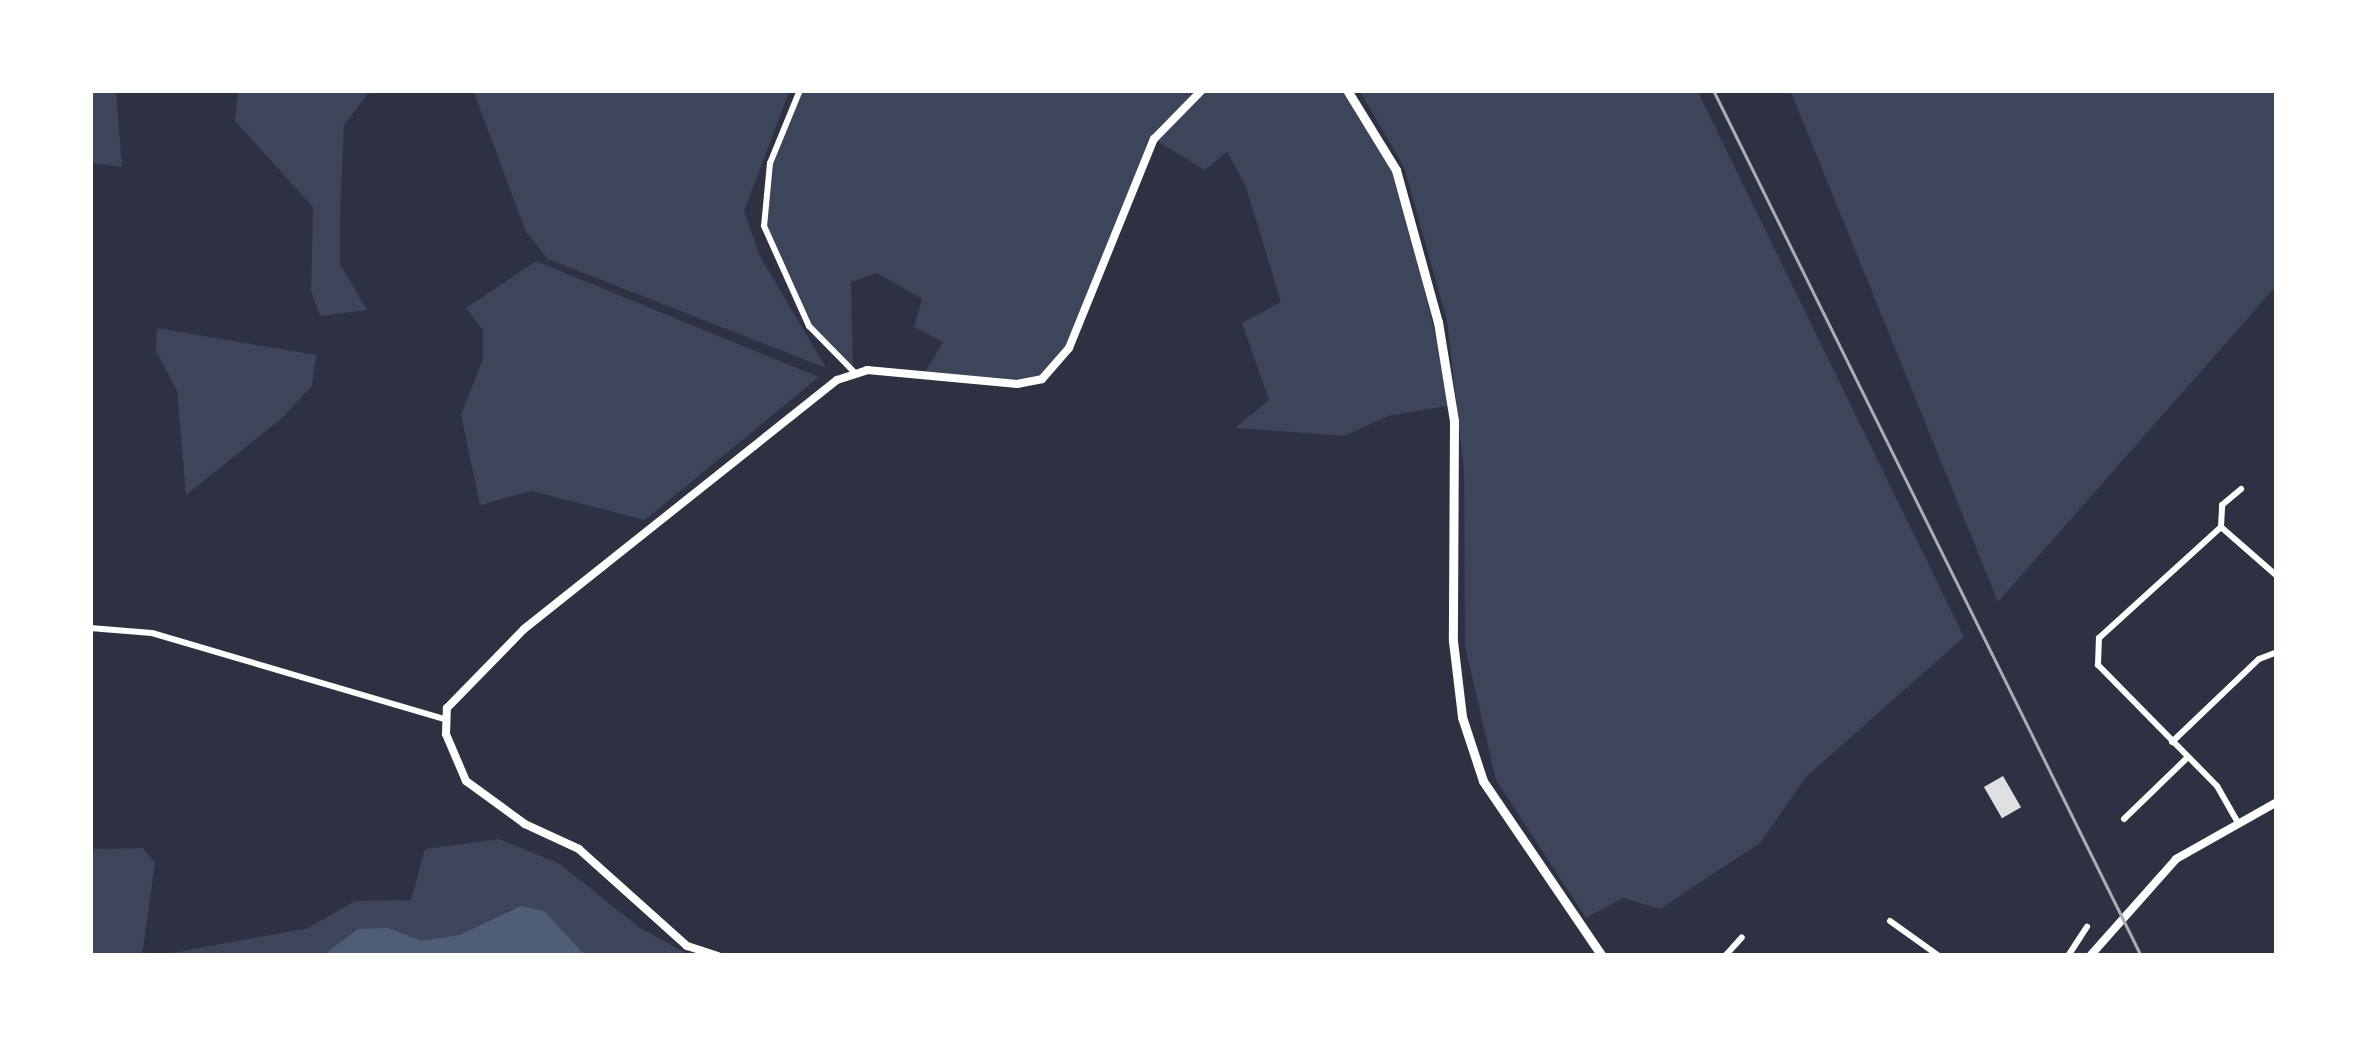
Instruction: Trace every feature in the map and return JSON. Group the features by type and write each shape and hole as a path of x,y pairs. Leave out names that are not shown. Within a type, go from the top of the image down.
{"main road":[{"path":"1347,90 1396,170 1438,322 1454,421 1453,622 1462,717 1484,781 1602,956"}],"street":[{"path":"800,90 770,164 764,226 808,326 853,371 1017,384 1042,379 1069,348 1154,139 1202,90"},
{"path":"718,956 687,946 579,849 525,824 466,781 445,719 461,688 524,628 853,371"},
{"path":"2236,821 2217,786 2098,665 2099,638 2221,527 2222,505 2241,489"},
{"path":"2221,527 2275,571"},
{"path":"90,628 152,633 445,719"},
{"path":"2172,742 2259,659 2277,652"},
{"path":"2124,819 2187,758"},
{"path":"2090,956 2176,859 2236,821 2277,802"},
{"path":"1890,921 1939,956"},
{"path":"2068,956 2087,927"},
{"path":"1725,956 1742,937"}],"shaded area":[{"path":"90,90 116,90 122,167 90,163"},
{"path":"238,90 371,90 344,125 340,216 340,264 367,310 320,316 311,291 313,207 235,121"},
{"path":"473,90 790,90 744,211 760,256 826,368 548,259 526,232"},
{"path":"800,90 1347,90 1396,170 1452,405 1388,416 1344,436 1235,428 1269,400 1242,323 1281,302 1246,187 1227,152 1205,170 1155,140 1069,348 1042,379 1017,384 923,376 943,342 914,327 922,299 877,273 851,282 853,371 809,326 764,226 770,163"},
{"path":"1359,90 1697,90 1964,637 1806,777 1760,843 1660,909 1623,898 1586,918 1496,780 1465,646 1464,471 1447,321 1404,167"},
{"path":"1790,90 2277,90 2277,285 1998,602"},
{"path":"536,261 819,377 645,520 531,491 480,505 461,415 483,359 483,331 466,308"},
{"path":"157,328 316,355 312,386 281,419 186,495 177,391 156,351"},
{"path":"499,839 560,864 640,928 691,956 156,956 308,928 355,901 411,900 425,849"},
{"path":"143,848 155,863 142,956 90,956 90,849"},
{"path":"521,906 544,911 582,952 600,956 322,956 358,929 388,928 421,941 460,935"}],"building":[{"path":"2003,776 2021,807 2002,818 1984,787"}],"railway":[{"path":"1713,90 2141,956"}]}
